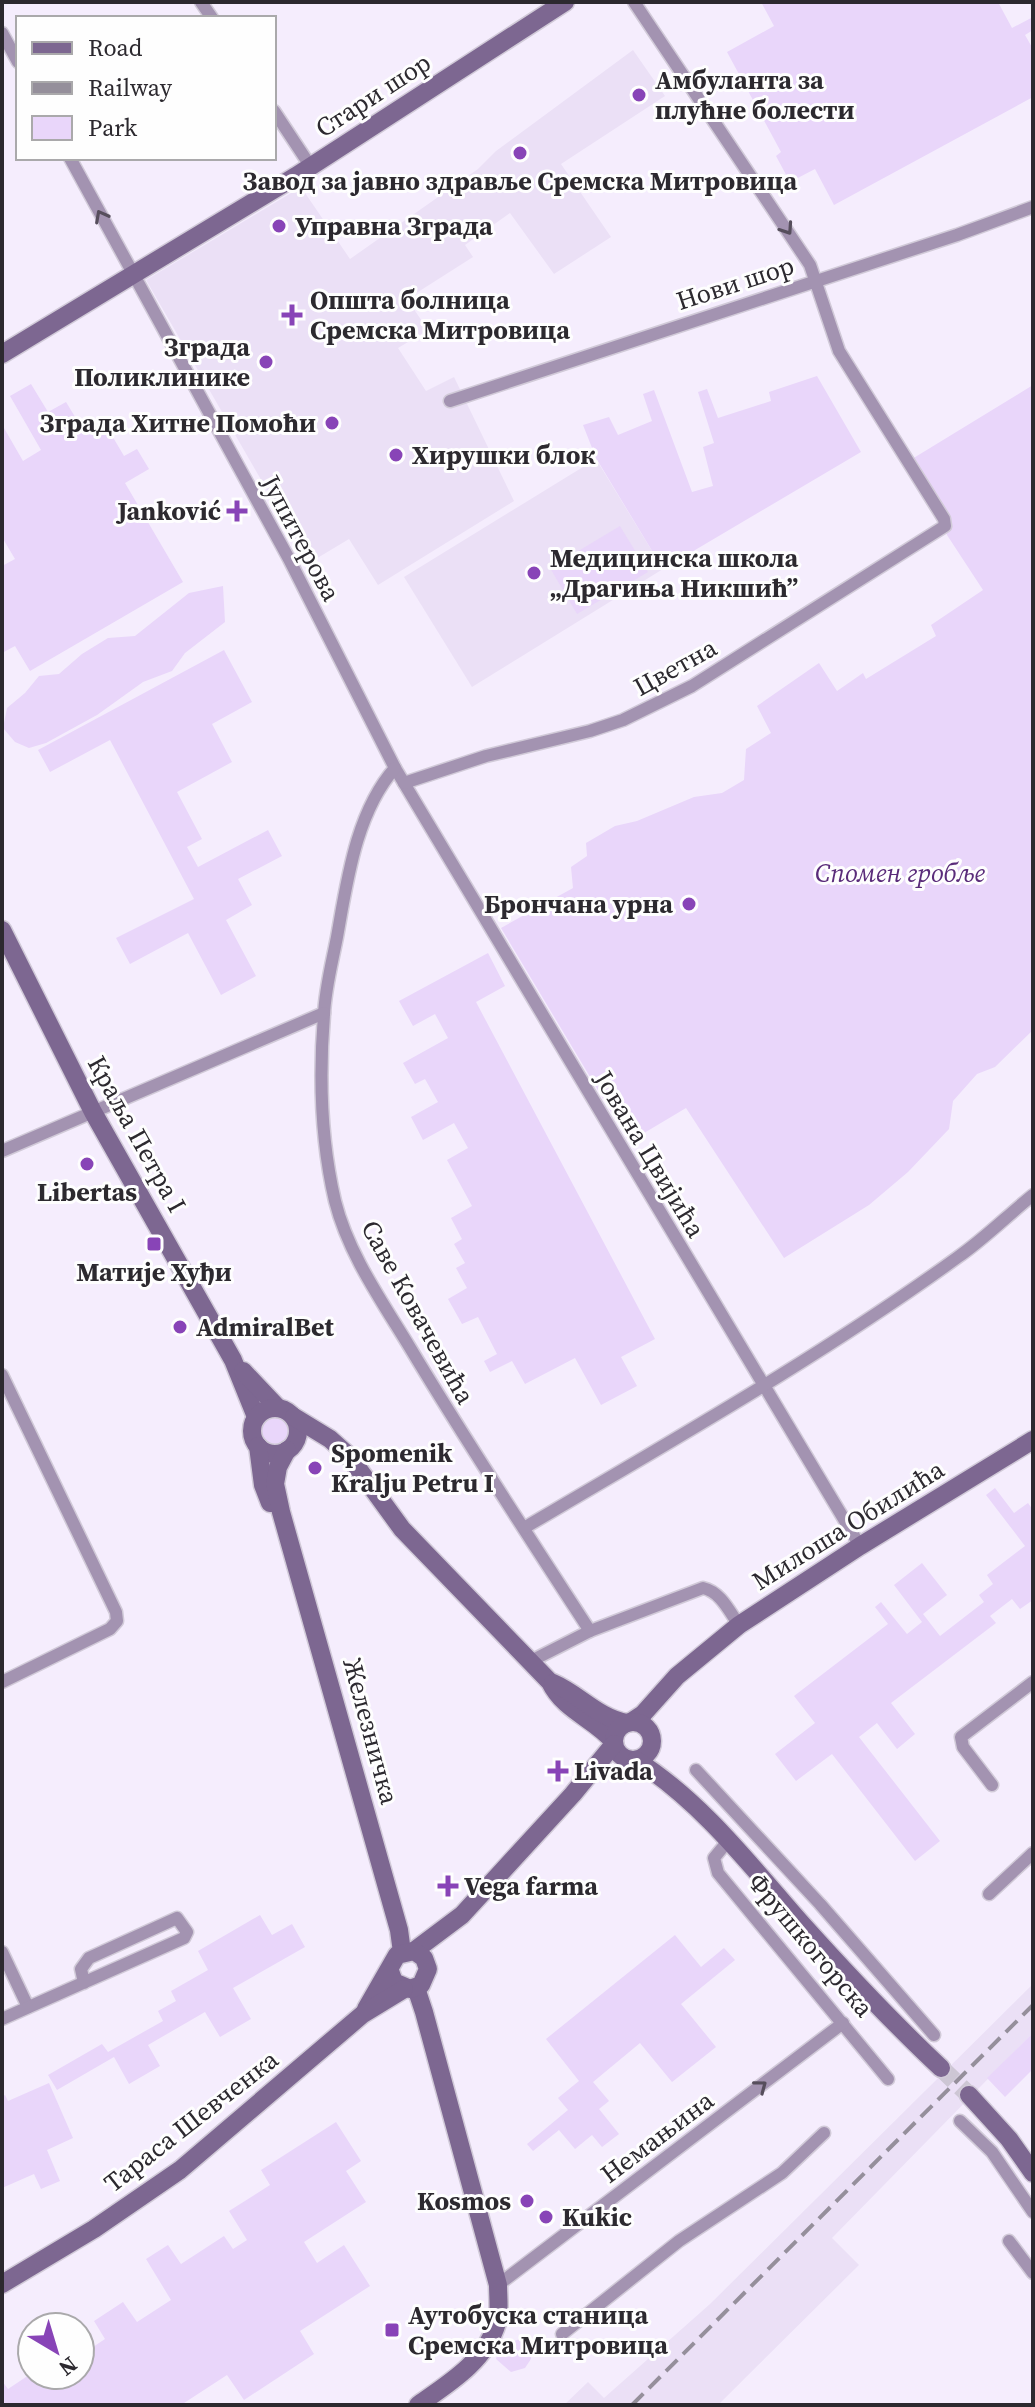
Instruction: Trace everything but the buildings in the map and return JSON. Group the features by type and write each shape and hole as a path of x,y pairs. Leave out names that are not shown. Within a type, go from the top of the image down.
{"street":[{"name":"Стари шор","path":"2,354 311,167 565,2"},
{"path":"634,2 797,245 816,280"},
{"path":"2,33 16,58"},
{"path":"276,114 311,167"},
{"name":"Јупитерова","path":"71,160 289,559 404,783"},
{"name":"Нови шор","path":"450,401 957,235 1033,207"},
{"name":"Цветна","path":"404,783 486,756 623,720 692,686 945,526 944,519 839,351 816,280"},
{"name":"Саве Ковачевића","path":"395,768 374,794 364,822 345,889 324,1013 322,1097 336,1203 353,1249 465,1441 590,1631"},
{"name":"Јована Цвијића","path":"404,783 860,1546"},
{"name":"Краља Петра I","path":"2,930 93,1112 233,1360 256,1417"},
{"path":"2,1151 324,1013"},
{"path":"524,1528 763,1387 961,1256 1033,1195"},
{"name":"Краља Петра I","path":"233,1360 260,1392 286,1412"},
{"path":"2,1375 116,1612 117,1621 110,1629 2,1682"},
{"path":"365,1480 323,1448 310,1443 275,1454 258,1446 252,1435 256,1417 266,1409 286,1412 340,1447 365,1480 402,1529 550,1682 576,1714 606,1733 619,1754 633,1760"},
{"path":"286,1412 298,1429 289,1448"},
{"name":"Милоша Обилића","path":"629,1722 643,1714 677,1676 739,1625 860,1546 1033,1440"},
{"name":"Железничка","path":"258,1446 263,1485 284,1526"},
{"name":"Железничка","path":"289,1448 278,1467 275,1484 284,1526 399,1930 408,1952"},
{"path":"529,1662 590,1631 703,1588 720,1597 739,1625"},
{"name":"Милоша Обилића","path":"651,1740 654,1723 662,1707 695,1663"},
{"path":"550,1682 573,1692 614,1721 642,1724 651,1740 646,1754 603,1771 573,1794"},
{"path":"992,1785 963,1747 961,1737 1033,1682"},
{"path":"410,1988 425,1981 428,1969 462,1915 573,1794 614,1743 618,1729 629,1722"},
{"name":"Фрушкогорска","path":"651,1740 704,1817"},
{"name":"Фрушкогорска","path":"633,1760 661,1776 704,1817 882,2012 941,2068"},
{"name":"Фрушкогорска","path":"696,1770 820,1904 934,2035"},
{"name":"Фрушкогорска","path":"728,1841 714,1858 718,1873 888,2079"},
{"path":"989,1894 1033,1853"},
{"name":"Фрушкогорска","path":"800,1922 820,1904"},
{"path":"418,2405 482,2353 497,2324 498,2285 424,2012 410,1988 394,1982 390,1971 393,1959 462,1915"},
{"path":"2,2019 84,1983 184,1938 187,1932 183,1924 177,1918 89,1958 81,1969 84,1983"},
{"path":"2,1952 28,2007"},
{"path":"408,1952 424,1958 428,1969"},
{"name":"Тараса Шевченка","path":"363,2014 390,1971"},
{"name":"Тараса Шевченка","path":"2,2284 94,2229 180,2170 363,2014 410,1988"},
{"name":"Немањина","path":"498,2285 843,2023"},
{"path":"969,2095 1009,2139 1033,2173"},
{"path":"960,2121 992,2152 1033,2212"},
{"path":"562,2334 679,2241 782,2173 824,2133"},
{"path":"1009,2241 1033,2273"}],"shaded area":[{"name":"Општа болница Сремска Митровица","path":"633,50 665,96 561,164 611,237 554,274 510,213 465,245 473,257 407,299 428,330 398,348 426,391 454,377 514,501 378,585 349,539 309,563 146,280 301,187 350,259 478,169 496,151"},
{"name":"Медицинска школа „Драгиња Никшић”","path":"596,459 663,569 472,687 404,577"},
{"path":"1033,1984 1033,2033 832,2238 859,2265 718,2405 564,2405 588,2382 604,2398 710,2304"}],"green space":[{"path":"761,2 998,2 1012,28 1033,17 1033,30 1025,35 1033,49 1033,97 834,205 815,169 790,182 776,156 781,152 727,52 774,26"},
{"path":"817,376 861,452 663,569 596,458 583,425 609,417 618,435 652,421 643,394 654,390 692,492 713,486 703,447 714,443 698,392 707,389 718,418 771,401 769,392"},
{"path":"31,384 48,412 66,402 86,435 118,417 124,426 111,434 124,456 137,449 149,469 125,483 183,582 30,671 15,646 2,653 2,566 15,559 2,537 2,429 23,461 41,450 10,396"},
{"name":"Спомен гробље","path":"1033,385 1033,1030 995,1067 977,1074 953,1101 949,1129 908,1172 869,1205 784,1258 686,1108 629,1142 501,928 573,888 571,867 587,856 586,843 615,826 637,821 694,797 722,793 744,780 746,749 771,733 757,706 819,663 837,691 863,673 866,679 936,636 931,625 983,590 947,535 912,459"},
{"path":"620,526 648,572 577,614 550,568"},
{"path":"223,586 225,622 185,653 172,671 143,682 97,715 46,743 29,748 15,742 3,728 7,708 39,676 59,674 82,654 108,638 135,636 189,593"},
{"path":"224,650 252,702 212,724 232,762 177,792 202,839 187,847 198,867 268,830 282,856 238,879 252,905 226,920 256,976 221,995 188,933 130,964 116,938 194,899 110,740 50,772 38,750"},
{"path":"488,953 505,986 476,1002 655,1339 621,1357 637,1386 601,1405 575,1358 525,1384 512,1361 490,1372 484,1361 497,1354 478,1317 462,1324 448,1299 467,1288 456,1268 465,1263 454,1244 462,1239 451,1218 472,1206 447,1160 468,1148 454,1123 423,1140 411,1117 438,1102 425,1079 415,1084 403,1063 448,1038 435,1014 413,1026 399,1001"},
{"path":"275,1416 286,1420 290,1431 286,1442 275,1446 264,1442 260,1431 264,1420"},
{"path":"995,1488 1014,1513 1028,1503 1033,1510 1033,1600 1020,1609 1012,1599 990,1616 996,1623 891,1703 915,1734 897,1749 877,1723 859,1737 940,1841 915,1861 832,1754 796,1781 775,1754 815,1723 794,1696 888,1624 875,1607 881,1602 907,1634 922,1622 894,1585 922,1563 947,1595 923,1614 940,1636 984,1602 979,1595 993,1584 987,1575 1025,1546 986,1495"},
{"path":"260,1915 272,1935 292,1924 305,1947 233,1988 251,2019 220,2037 205,2012 148,2045 160,2066 129,2084 114,2057 57,2090 48,2075 102,2044 108,2052 163,2021 158,2011 176,2001 171,1991 208,1970 198,1951"},
{"path":"675,1935 701,1967 724,1948 735,1960 681,2004 716,2047 672,2082 640,2043 593,2082 609,2101 599,2109 619,2134 602,2147 592,2135 575,2149 559,2130 533,2151 527,2144 568,2110 558,2098 579,2081 546,2039"},
{"path":"1033,2033 1033,2069 1005,2097 987,2078"},
{"path":"49,2083 73,2138 47,2150 60,2181 41,2189 34,2174 2,2188 2,2097 5,2095 8,2101"},
{"path":"336,2122 361,2161 346,2171 366,2202 304,2242 317,2263 344,2245 370,2286 300,2331 314,2354 244,2400 227,2375 181,2405 2,2405 2,2381 8,2389 16,2384 16,2391 96,2391 96,2345 105,2339 96,2320 123,2302 137,2322 171,2300 146,2259 168,2245 181,2264 224,2236 233,2249 247,2240 229,2211 270,2185 261,2170"},
{"path":"520,2339 531,2348 531,2359 525,2368 511,2372 496,2359 499,2346"}],"tunnel":[{"path":"941,2068 969,2095"}],"railway":[{"path":"632,2405 1033,2005"}],"place":[{"name":"Амбуланта за плућне болести","path":"639,95"},
{"name":"Завод за јавно здравље Сремска Митровица","path":"520,153"},
{"name":"Управна Зграда","path":"279,226"},
{"name":"Општа болница Сремска Митровица","path":"292,315"},
{"name":"Зграда Поликлинике","path":"266,362"},
{"name":"Зграда Хитне Помоћи","path":"332,423"},
{"name":"Хирушки блок","path":"396,455"},
{"name":"Janković","path":"237,511"},
{"name":"Медицинска школа „Драгиња Никшић”","path":"534,573"},
{"name":"Брончана урна","path":"689,904"},
{"name":"Libertas","path":"87,1164"},
{"name":"Матије Хуђи","path":"154,1244"},
{"name":"AdmiralBet","path":"180,1327"},
{"name":"Spomenik Kralju Petru I","path":"315,1468"},
{"name":"Livada","path":"558,1771"},
{"name":"Vega farma","path":"448,1886"},
{"name":"Kosmos","path":"527,2201"},
{"name":"Kukic","path":"546,2217"},
{"name":"Аутобуска станица Сремска Митровица","path":"392,2330"}]}
